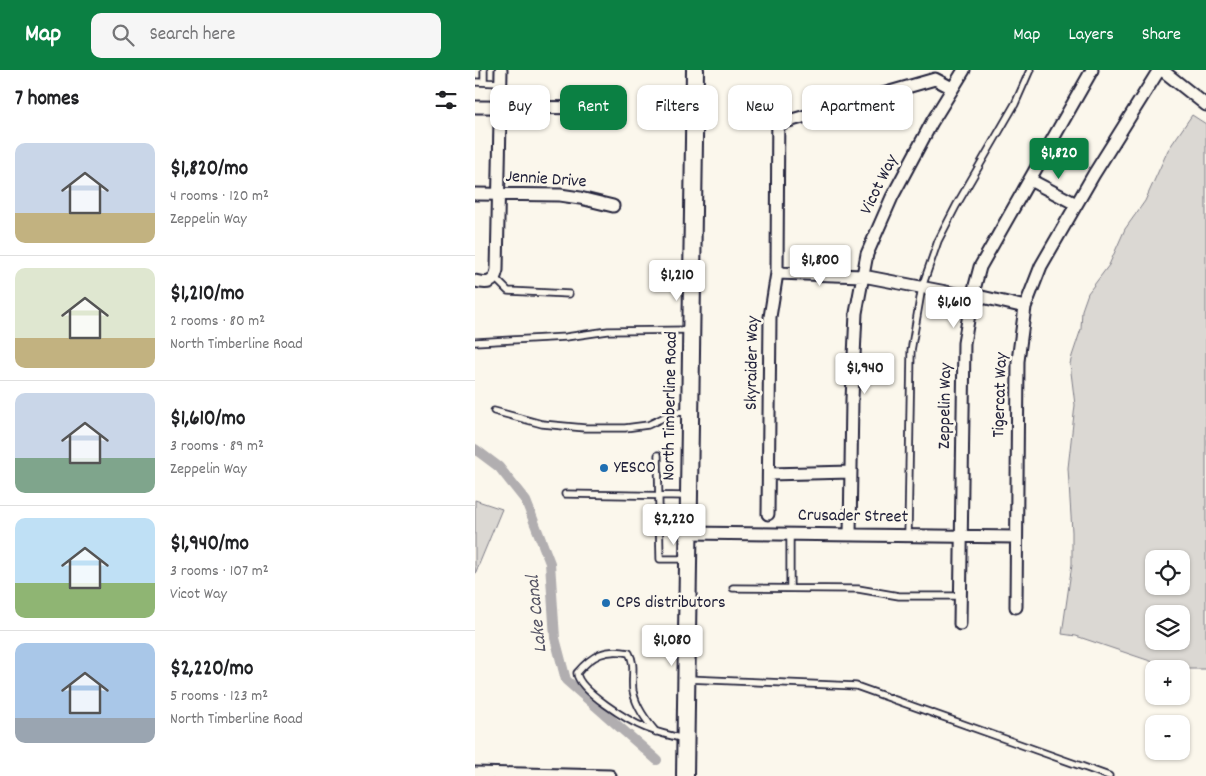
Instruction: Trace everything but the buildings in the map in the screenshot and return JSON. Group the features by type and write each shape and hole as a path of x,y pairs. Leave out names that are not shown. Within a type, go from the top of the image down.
{"main road":[{"name":"North Timberline Road","path":"685,776 695,70"}],"street":[{"path":"501,70 501,83"},
{"name":"Vicot Way","path":"850,535 852,399 856,312 867,254 892,197 932,122 964,70"},
{"name":"Zeppelin Way","path":"960,624 964,343 972,297 980,267 1092,70"},
{"path":"1161,70 1206,105"},
{"name":"Tigercat Way","path":"1016,607 1018,361 1025,308 1041,266 1077,204 1161,70"},
{"path":"792,120 935,79 952,88"},
{"path":"476,107 490,107"},
{"path":"475,281 484,283 490,282 495,278 500,130"},
{"name":"Skyraider Way","path":"768,514 770,317 777,273 778,130"},
{"path":"1030,180 1077,204"},
{"name":"Jennie Drive","path":"475,194 560,195 613,206"},
{"path":"777,273 863,276 972,297 982,297 1025,308"},
{"path":"769,474 851,472"},
{"name":"Crusader Street","path":"689,533 1017,536"},
{"path":"482,774 610,776"}],"lane":[{"path":"484,70 484,82"},
{"path":"908,536 911,351 921,287 938,240 1015,104 1029,70"},
{"path":"475,82 501,83"},
{"path":"495,278 508,291 569,294"},
{"path":"475,342 566,337 608,331 692,330"},
{"path":"494,411 542,424 585,428 625,428 648,425 673,414 691,410"},
{"path":"659,455 660,559 689,560"},
{"path":"565,494 690,496"},
{"path":"790,534 790,588"},
{"path":"733,588 857,589 899,596 960,596"},
{"path":"656,732 639,708 633,691 633,660 629,653 614,650 604,652 577,673 577,678 587,689 611,708 643,727 656,732 687,739"},
{"path":"687,679 856,686 1109,776"}],"shaded area":[{"path":"1192,115 1206,124 1206,669 1190,669 1190,660 1147,660 1076,636 1062,634 1072,564 1068,468 1075,405 1070,364 1081,329 1082,310 1088,293 1109,265 1125,229 1145,201 1168,150"},
{"path":"475,500 502,509 475,574"}],"waterway":[{"name":"Lake Canal","path":"475,449 499,467 526,501 550,563 555,638 566,680 657,760"}],"place":[{"name":"YESCO","path":"604,468"},
{"name":"CPS distributors","path":"606,603"}]}
